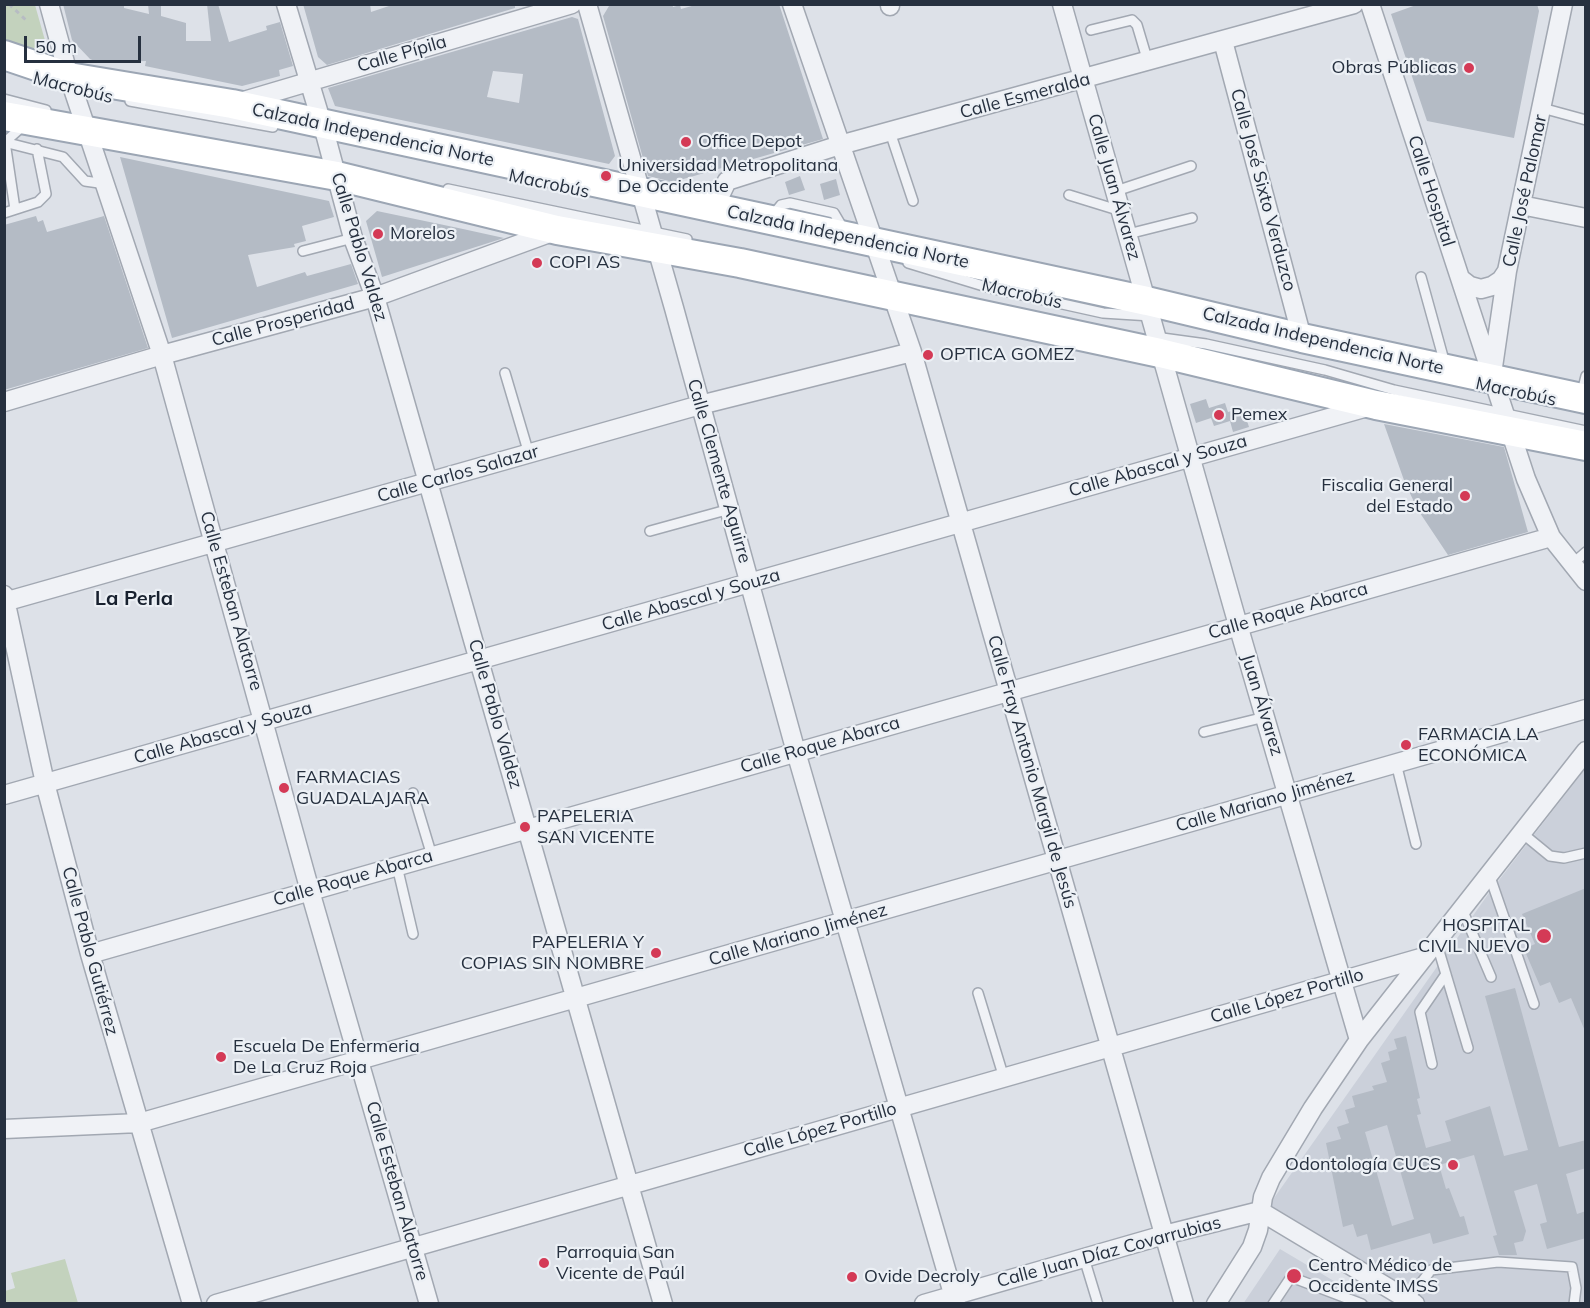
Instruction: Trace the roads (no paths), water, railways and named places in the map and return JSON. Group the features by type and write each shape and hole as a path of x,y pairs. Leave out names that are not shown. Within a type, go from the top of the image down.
{"main road":[{"name":"Calzada Independencia Norte","path":"4,55 72,87 232,104 325,134 643,202 714,208 770,219 871,249 1153,312 1302,338 1446,369 1493,383 1584,395"},
{"path":"17,119 82,124 342,170 557,230 655,239 891,287 1153,342 1376,405 1506,422 1586,446"}],"street":[{"name":"Calle Esteban Alatorre","path":"49,4 82,124 106,184 162,355 265,721 310,891 429,1304"},
{"name":"Calle Pablo Valdez","path":"285,4 325,134 342,170 353,238 375,297 663,1304"},
{"name":"Calle Pípila","path":"232,104 572,4"},
{"name":"Calle Clemente Aguirre","path":"587,4 655,239 796,752 847,921 954,1299"},
{"name":"Calle Fray Antonio Margil de Jesús","path":"792,4 840,145 871,249 891,287 912,352 1184,1304"},
{"name":"Calle Juan Álvarez","path":"1062,4 1128,234 1153,312"},
{"name":"Calle Esmeralda","path":"714,208 727,181 840,145 1083,81 1354,4"},
{"name":"Calle Hospital","path":"1370,4 1506,422 1551,537 1586,581"},
{"name":"Calle José Palomar","path":"1493,383 1507,271 1563,4"},
{"name":"Calle José Sixto Verduzco","path":"1223,41 1302,338"},
{"path":"1521,205 1586,218"},
{"name":"Calle Prosperidad","path":"4,402 162,355 375,297 557,230"},
{"path":"1461,279 1470,286 1481,289 1501,280 1507,271"},
{"name":"Juan Álvarez","path":"1153,312 1153,342 1190,456 1359,1040"},
{"name":"Calle Carlos Salazar","path":"5,599 215,543 700,405 912,352"},
{"name":"Calle Abascal y Souza","path":"4,795 1190,456 1376,405"},
{"name":"Calle Roque Abarca","path":"90,954 1551,537"},
{"name":"Calle Pablo Gutiérrez","path":"5,599 45,783 90,954 192,1304"},
{"name":"Calle Mariano Jiménez","path":"4,1129 139,1123 1586,709"},
{"path":"1216,1304 1252,1247 1258,1230 1260,1211 1271,1178 1313,1108 1359,1040 1586,751"},
{"name":"Calle López Portillo","path":"216,1304 1424,957"},
{"path":"1260,1211 1412,1302"},
{"name":"Calle Juan Díaz Covarrubias","path":"924,1304 954,1299 1084,1258 1260,1211"}],"lane":[{"path":"1091,30 1132,20 1137,25 1148,63"},
{"name":"Macrobús","path":"4,99 60,114"},
{"name":"Macrobús","path":"120,100 280,128"},
{"path":"1542,108 1586,120"},
{"path":"15,209 5,142 17,119"},
{"path":"890,132 913,201"},
{"path":"5,142 63,157 85,181 106,184"},
{"path":"4,213 38,202 46,194 37,149"},
{"path":"1116,191 1191,166"},
{"name":"Macrobús","path":"436,186 655,239 698,242"},
{"path":"1069,195 1122,211"},
{"path":"1128,234 1192,218"},
{"path":"303,251 353,238"},
{"name":"Macrobús","path":"900,261 990,288 1103,313 1153,312"},
{"path":"1421,277 1446,369"},
{"name":"Macrobús","path":"953,298 1101,330"},
{"name":"Macrobús","path":"1186,322 1493,383"},
{"name":"Macrobús","path":"1153,342 1206,344 1325,370 1506,422 1586,431"},
{"path":"505,373 529,454"},
{"path":"650,531 730,509"},
{"path":"1571,565 1586,552"},
{"path":"1204,732 1265,717"},
{"path":"1396,763 1416,844"},
{"path":"413,793 432,856"},
{"path":"1521,833 1550,856 1564,858 1586,853"},
{"path":"397,866 414,934"},
{"path":"1489,874 1534,1004"},
{"path":"1462,909 1491,976"},
{"path":"1436,941 1468,1048"},
{"path":"1432,1064 1420,1012 1446,974"},
{"path":"978,993 1004,1078"},
{"path":"1084,1258 1098,1304"},
{"path":"1412,1302 1431,1270 1497,1262 1572,1267 1581,1289 1574,1304"},
{"path":"1273,1304 1291,1276 1362,1304"}],"place":[{"name":"Obras Públicas","path":"1469,68"},
{"name":"Office Depot","path":"686,142"},
{"name":"Universidad Metropolitana De Occidente","path":"606,176"},
{"name":"Morelos","path":"378,234"},
{"name":"COPI AS","path":"537,263"},
{"name":"OPTICA GOMEZ","path":"928,355"},
{"name":"Pemex","path":"1219,415"},
{"name":"Fiscalia General del Estado","path":"1465,496"},
{"name":"FARMACIA LA ECONÓMICA","path":"1406,745"},
{"name":"FARMACIAS GUADALAJARA","path":"284,788"},
{"name":"PAPELERIA SAN VICENTE","path":"525,827"},
{"name":"HOSPITAL CIVIL NUEVO","path":"1544,936"},
{"name":"PAPELERIA Y COPIAS SIN NOMBRE","path":"656,953"},
{"name":"Escuela De Enfermeria De La Cruz Roja","path":"221,1057"},
{"name":"Odontología CUCS","path":"1453,1165"},
{"name":"Parroquia San Vicente de Paúl","path":"544,1263"},
{"name":"Centro Médico de Occidente IMSS","path":"1294,1276"},
{"name":"Ovide Decroly","path":"852,1277"}],"district":[{"name":"La Perla","path":"134,599"}]}
